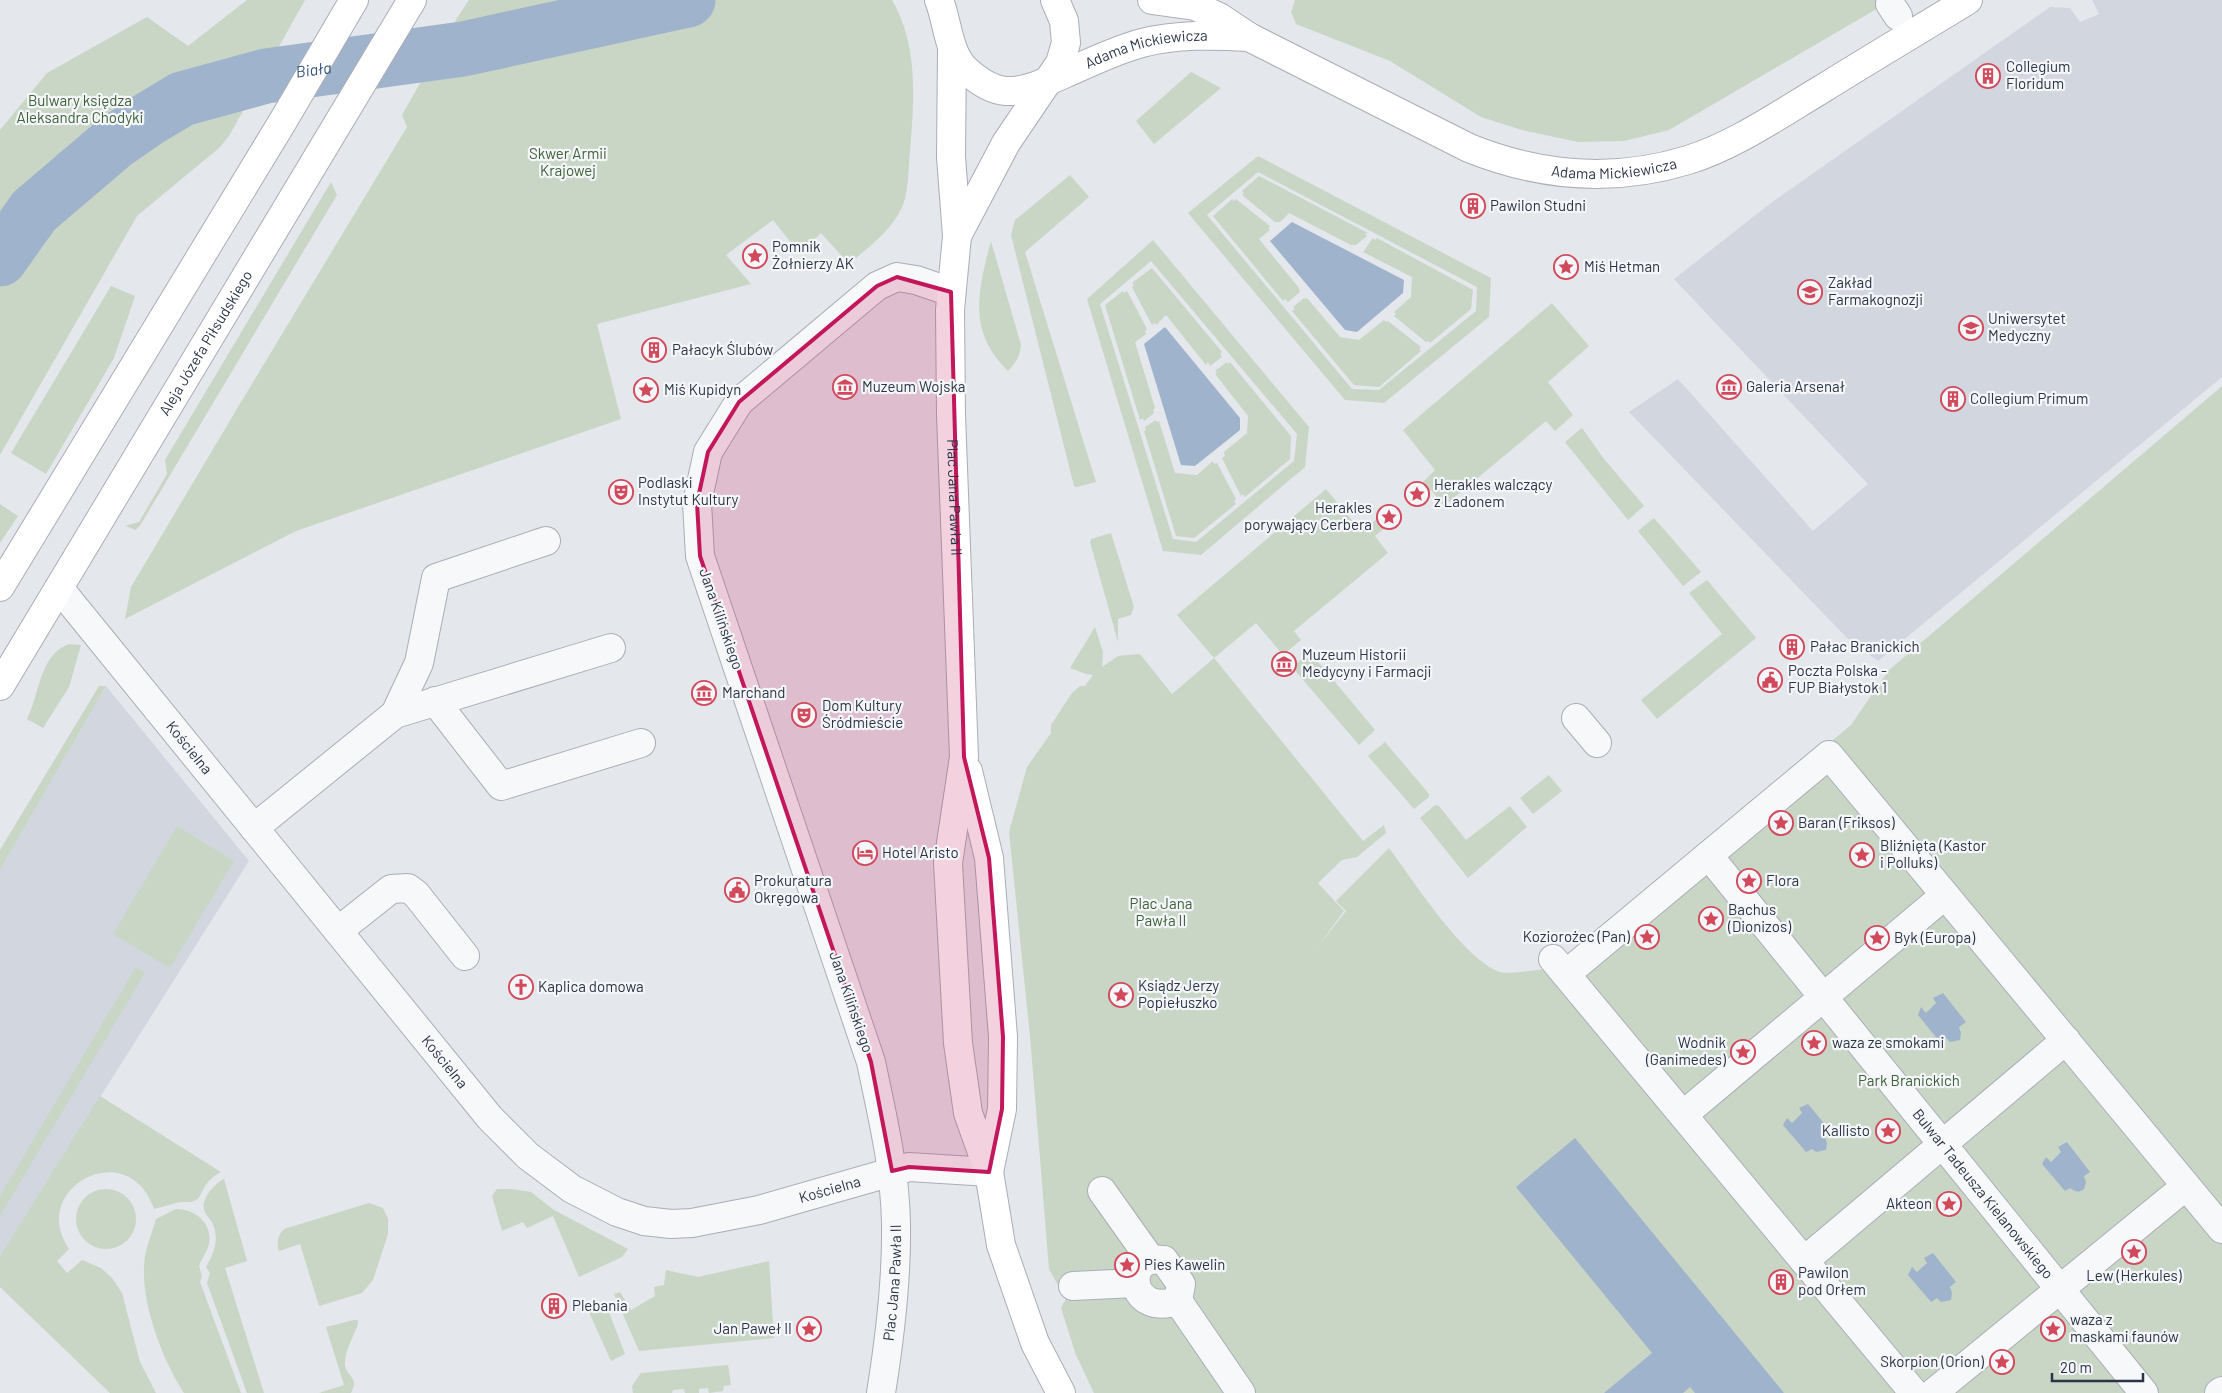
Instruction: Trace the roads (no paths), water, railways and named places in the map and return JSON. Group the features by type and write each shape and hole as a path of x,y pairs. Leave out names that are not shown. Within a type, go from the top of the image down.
{"main road":[{"name":"Plac Jana Pawła II","path":"940,0 946,17 952,50 952,157 957,236 951,292 951,415 964,757 948,863 957,1034 968,1113 989,1172 1001,1245 1034,1343 1060,1393"},
{"name":"Plac Jana Pawła II","path":"957,236 1006,143 1060,63 1066,43 1064,21 1055,0"},
{"name":"Adama Mickiewicza","path":"1152,0 1195,6 1219,17 1249,36 1469,148 1494,158 1539,170 1590,175 1644,170 1689,160 1735,140 1968,0"},
{"name":"Aleja Józefa Piłsudskiego","path":"0,686 408,6"},
{"path":"0,587 283,121 350,7"},
{"name":"Adama Mickiewicza","path":"952,50 965,69 983,84 1005,91 1028,90 1143,43 1212,35 1249,36"},
{"name":"Plac Jana Pawła II","path":"964,757 989,858 1002,1037 1002,1109 989,1172"}],"street":[{"name":"Jana Kilińskiego","path":"892,1171 871,1062 700,556 697,502 708,452 739,402 877,286 897,277 916,280 951,292"},
{"path":"395,714 419,663 436,578 546,541"},
{"name":"Kościelna","path":"59,588 490,1118 528,1156 572,1190 618,1212 644,1221 671,1224 692,1223 760,1210 909,1167 989,1172"},
{"path":"254,828 395,714 611,648"},
{"path":"435,702 501,786 641,743"},
{"path":"1576,718 1596,743"},
{"path":"1914,1393 1560,967 1708,856 1829,755 2222,1229"},
{"name":"Bulwar Tadeusza Kielanowskiego","path":"1708,856 2144,1393"},
{"path":"338,931 391,890 408,888 416,894 465,956"},
{"path":"1683,1115 1945,895"},
{"path":"1804,1261 2066,1040"},
{"name":"Plac Jana Pawła II","path":"881,1393 894,1293 896,1223 892,1171"},
{"path":"1933,1393 2186,1186"},
{"path":"1102,1191 1151,1260"},
{"path":"1178,1301 1167,1304 1155,1304 1145,1301 1135,1283 1143,1264 1151,1260 1164,1260 1181,1284 1178,1301 1241,1393"},
{"path":"1073,1286 1135,1283"}],"water":[{"path":"1292,222 1404,280 1403,293 1357,332 1345,330 1270,241"},
{"path":"1165,327 1240,418 1240,430 1195,466 1181,465 1144,344"},
{"path":"1943,993 1966,1022 1959,1027 1961,1033 1960,1040 1950,1042 1946,1038 1940,1042 1918,1015 1921,1007 1926,1013 1936,1003 1933,998"},
{"path":"1808,1104 1831,1132 1825,1137 1827,1143 1826,1150 1816,1152 1812,1149 1806,1152 1783,1125 1787,1118 1792,1123 1802,1113 1799,1108"},
{"path":"1575,1138 1784,1393 1695,1393 1690,1387 1683,1393 1604,1393 1652,1353 1516,1187"},
{"path":"2067,1142 2090,1172 2084,1176 2086,1182 2084,1189 2080,1191 2070,1188 2065,1191 2042,1164 2046,1157 2051,1162 2061,1152 2058,1147"},
{"path":"1933,1253 1956,1282 1950,1287 1952,1293 1951,1300 1941,1302 1937,1298 1931,1302 1908,1275 1912,1267 1917,1272 1927,1263 1924,1258"}],"waterway":[{"name":"Biała","path":"0,259 34,211 115,142 182,99 266,76 463,49 688,0"}],"place":[{"name":"Collegium Floridum","path":"1988,76"},
{"name":"Pawilon Studni","path":"1473,206"},
{"name":"Pomnik Żołnierzy AK","path":"755,256"},
{"name":"Miś Hetman","path":"1566,267"},
{"name":"Zakład Farmakognozji","path":"1810,292"},
{"name":"Uniwersytet Medyczny","path":"1971,328"},
{"name":"Pałacyk Ślubów","path":"654,350"},
{"name":"Muzeum Wojska","path":"845,387"},
{"name":"Galeria Arsenał","path":"1729,387"},
{"name":"Miś Kupidyn","path":"646,390"},
{"name":"Collegium Primum","path":"1953,399"},
{"name":"Podlaski Instytut Kultury","path":"621,492"},
{"name":"Herakles walczący z Ladonem","path":"1417,494"},
{"name":"Herakles porywający Cerbera","path":"1389,517"},
{"name":"Pałac Branickich","path":"1792,647"},
{"name":"Muzeum Historii Medycyny i Farmacji","path":"1284,664"},
{"name":"Poczta Polska - FUP Białystok 1","path":"1770,680"},
{"name":"Marchand","path":"704,693"},
{"name":"Dom Kultury Śródmieście","path":"804,715"},
{"name":"Baran (Friksos)","path":"1781,823"},
{"name":"Hotel Aristo","path":"865,853"},
{"name":"Bliźnięta (Kastor i Polluks)","path":"1862,855"},
{"name":"Flora","path":"1749,881"},
{"name":"Prokuratura Okręgowa","path":"737,890"},
{"name":"Bachus (Dionizos)","path":"1711,919"},
{"name":"Koziorożec (Pan)","path":"1647,937"},
{"name":"Byk (Europa)","path":"1877,938"},
{"name":"Kaplica domowa","path":"521,987"},
{"name":"Ksiądz Jerzy Popiełuszko","path":"1121,995"},
{"name":"waza ze smokami","path":"1814,1043"},
{"name":"Wodnik (Ganimedes)","path":"1743,1052"},
{"name":"Kallisto","path":"1888,1131"},
{"name":"Akteon","path":"1949,1204"},
{"name":"Lew (Herkules)","path":"2134,1252"},
{"name":"Pies Kawelin","path":"1127,1265"},
{"name":"Pawilon pod Orłem","path":"1781,1282"},
{"name":"Plebania","path":"554,1306"},
{"name":"Jan Paweł II","path":"809,1329"},
{"name":"waza z maskami faunów","path":"2053,1329"},
{"name":"Skorpion (Orion)","path":"2002,1362"}],"park label":[{"name":"Bulwary księdza Aleksandra Chodyki","path":"80,110"},
{"name":"Skwer Armii Krajowej","path":"568,162"},
{"name":"Park Branickich","path":"1909,1081"}]}
